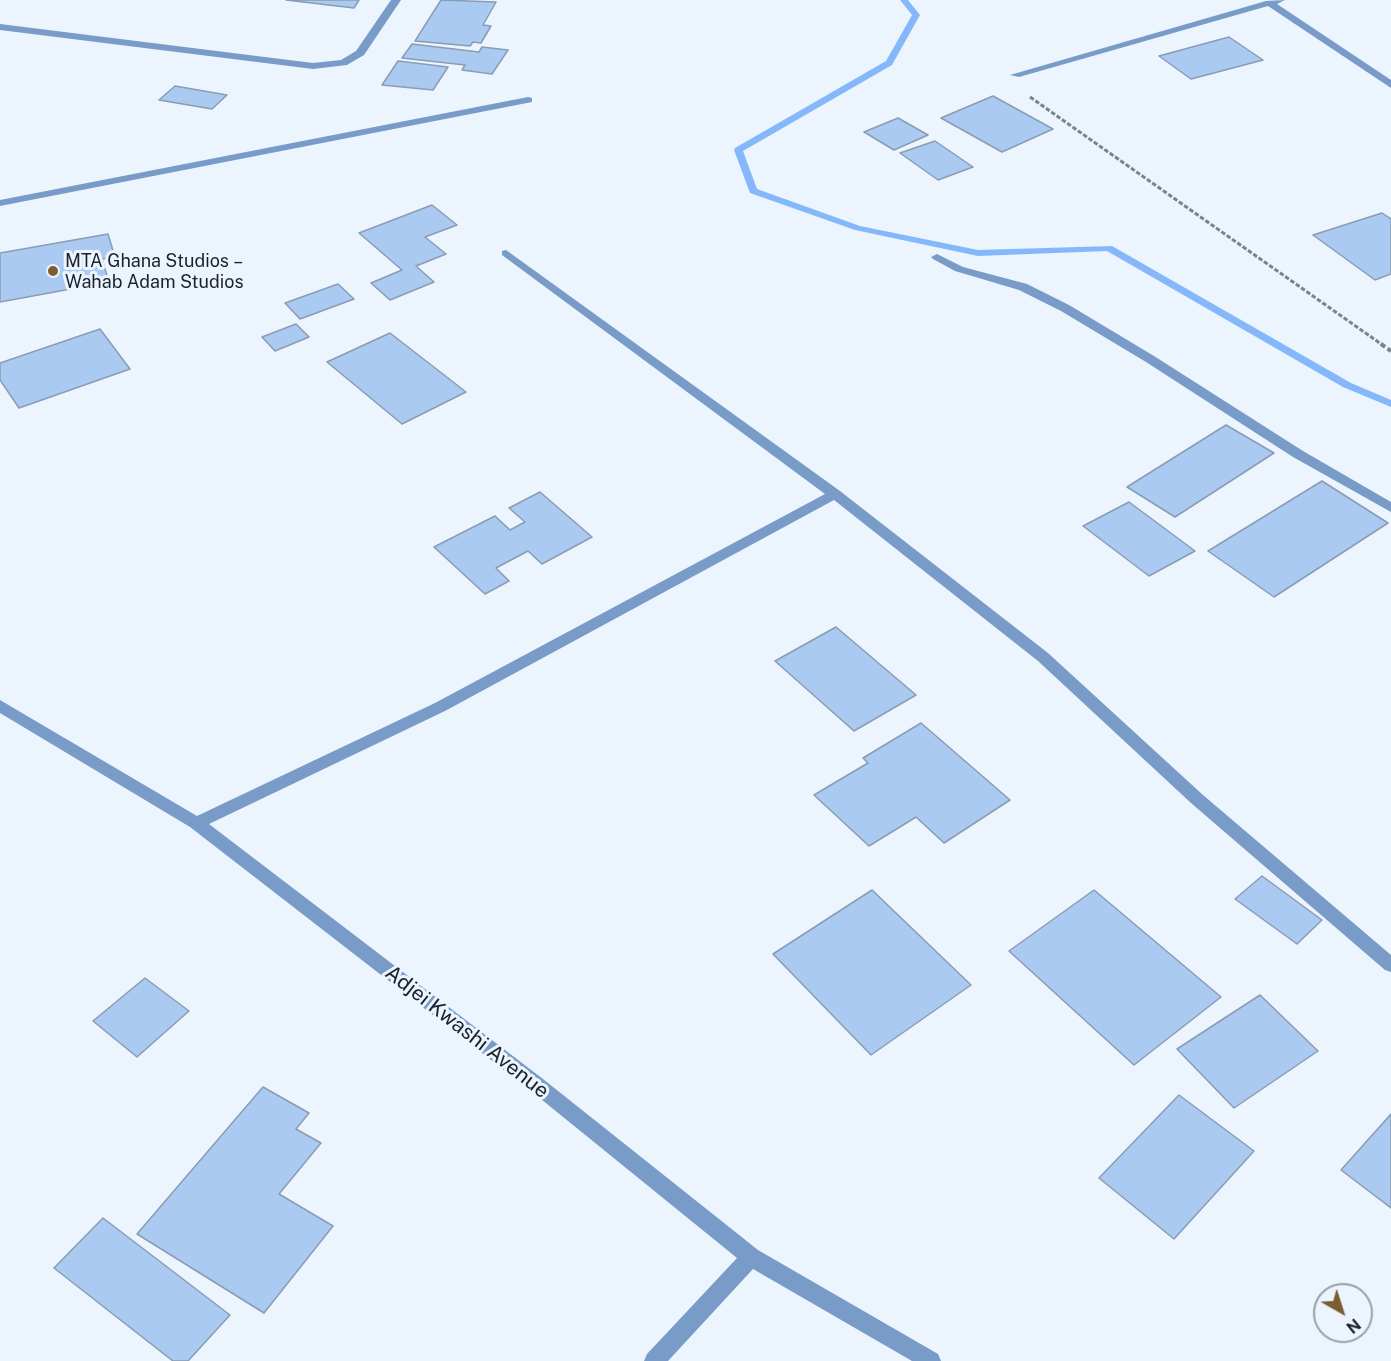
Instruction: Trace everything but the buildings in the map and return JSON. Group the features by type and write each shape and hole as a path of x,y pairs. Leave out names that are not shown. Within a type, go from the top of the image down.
{"street":[{"path":"0,27 313,66 343,63 360,53 396,0"},
{"path":"1015,75 1280,0"},
{"path":"1269,3 1391,85"},
{"path":"0,203 528,100"},
{"path":"506,253 835,494 1043,657 1197,799 1391,965"},
{"path":"937,257 959,269 1023,287 1065,308 1150,359 1298,454 1391,508"},
{"path":"196,823 440,707 835,494"},
{"name":"Adjei Kwashi Avenue","path":"0,706 196,823 537,1085 751,1257 931,1361"},
{"path":"654,1361 751,1257"}],"path":[{"path":"1015,75 1012,84 1391,351"}],"waterway":[{"path":"904,0 916,15 889,63 738,150 753,191 858,228 978,253 1109,248 1347,385 1391,404"}],"place":[{"name":"MTA Ghana Studios – Wahab Adam Studios","path":"53,271"}]}
